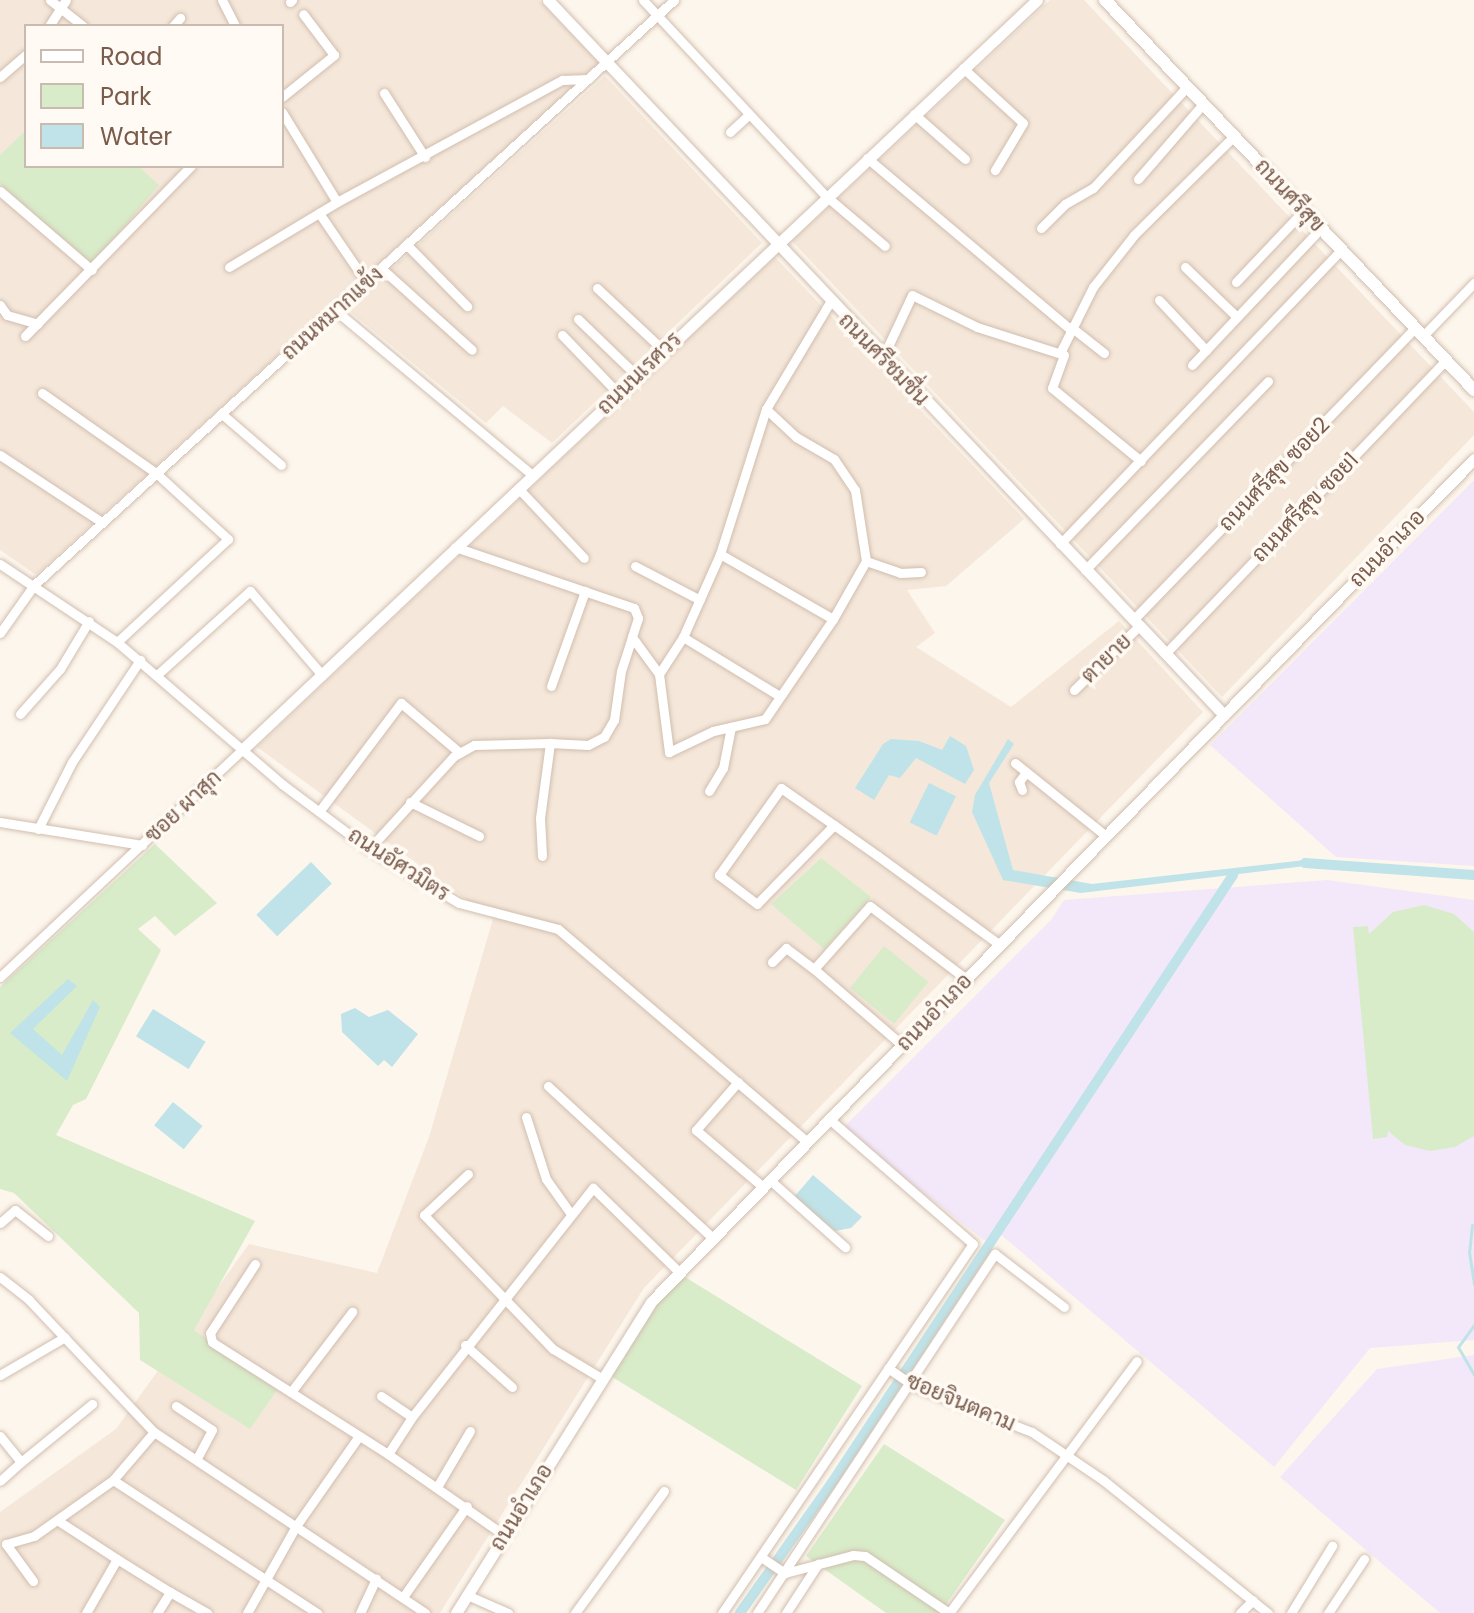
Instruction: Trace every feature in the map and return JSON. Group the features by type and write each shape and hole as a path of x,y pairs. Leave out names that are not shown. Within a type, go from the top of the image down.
{"main road":[{"name":"ถนนศรีสุข","path":"1105,0 1474,390"}],"street":[{"path":"50,0 63,4 81,24"},
{"path":"222,0 234,24"},
{"name":"ถนนศรีชมชื่น","path":"548,0 775,244 1224,715"},
{"path":"643,0 826,196 885,246"},
{"name":"ถนนหมากแข้ง","path":"0,633 34,585 674,0"},
{"name":"ถนนนเรศวร","path":"244,748 1037,0"},
{"path":"50,24 63,4"},
{"path":"284,95 334,55 303,14"},
{"path":"0,77 24,56"},
{"path":"17,62 24,68"},
{"path":"963,68 1023,123 995,170"},
{"path":"229,267 337,202 562,80 588,79"},
{"path":"1041,228 1065,204 1093,188 1187,87"},
{"path":"384,93 425,157"},
{"path":"1138,179 1203,104"},
{"path":"914,114 965,159"},
{"path":"284,115 337,202"},
{"path":"730,132 748,115"},
{"path":"1060,353 1093,287 1134,235 1234,136"},
{"path":"867,158 1104,353"},
{"path":"25,336 189,168"},
{"path":"0,191 92,270"},
{"path":"1236,282 1304,210"},
{"path":"319,213 366,282"},
{"path":"1192,365 1321,228"},
{"path":"407,245 467,306"},
{"path":"1060,544 1341,250"},
{"path":"1185,267 1237,317"},
{"path":"381,268 472,350"},
{"name":"ถนนศรีสุข ซอย2","path":"1136,623 1419,332 1474,283"},
{"path":"597,288 663,350"},
{"path":"883,357 912,295 977,327 1060,353 1064,355 1052,388 1141,461"},
{"path":"1159,300 1206,350"},
{"path":"659,674 683,637 720,554 766,409 830,302"},
{"path":"0,305 7,315 38,324"},
{"path":"335,310 532,475"},
{"path":"578,319 636,375"},
{"path":"562,335 618,393"},
{"name":"ถนนศรีสุข ซอย1","path":"1165,654 1446,360"},
{"path":"1085,570 1268,381"},
{"path":"42,393 156,473 228,539 117,642"},
{"path":"632,637 659,674 669,752 731,727 765,719 778,695 833,619 866,561 865,526 848,480 834,459 796,437 766,409"},
{"path":"222,414 281,465"},
{"path":"0,455 103,523"},
{"name":"ถนนอำเภอ","path":"456,1613 651,1302 1474,459"},
{"path":"518,488 584,558"},
{"path":"369,849 410,802 460,753 474,745 588,745 604,737 614,720 621,671 638,618 634,608 455,547"},
{"path":"720,554 833,619"},
{"path":"866,561 900,573 921,572"},
{"name":"ถนนอัศวมิตร","path":"0,564 117,642 244,748 282,784 321,809 369,849 459,903 558,929 807,1142"},
{"path":"635,566 700,600"},
{"path":"158,674 250,591 322,675"},
{"path":"551,686 585,591"},
{"path":"20,714 60,669 89,621"},
{"name":"ตายาย","path":"1074,690 1136,623"},
{"path":"683,637 778,695"},
{"path":"38,829 72,762 140,660"},
{"path":"321,809 401,703 460,753"},
{"path":"709,791 723,768 731,727"},
{"path":"542,856 540,818 550,743"},
{"name":"ซอย ผาสุก","path":"0,977 244,748"},
{"path":"1015,763 1106,836"},
{"path":"1022,790 1019,782 1026,772"},
{"path":"834,825 757,904 719,875 781,788 834,825 1000,945"},
{"path":"410,802 479,836"},
{"path":"0,823 142,845"},
{"path":"814,969 870,906 966,979"},
{"path":"772,962 786,948 902,1045"},
{"path":"738,1082 696,1130 845,1247"},
{"path":"548,1086 713,1238"},
{"path":"526,1117 546,1179 571,1214"},
{"name":"ซอยจินตคาม","path":"829,1119 973,1244 892,1371 910,1383 1004,1417 1065,1454 1268,1613"},
{"path":"468,1174 424,1215 501,1299 553,1349 601,1378"},
{"path":"388,1454 465,1345 593,1188 679,1272"},
{"path":"0,1223 15,1210 48,1236"},
{"path":"757,1613 995,1254 1064,1307"},
{"path":"255,1264 209,1338 467,1506 504,1535"},
{"path":"0,1277 65,1337 154,1432 425,1613"},
{"path":"291,1392 352,1312"},
{"path":"0,1375 65,1337"},
{"path":"465,1345 512,1387"},
{"path":"784,1573 865,1556 950,1613 1137,1361"},
{"path":"722,1613 892,1371"},
{"path":"381,1396 412,1417"},
{"path":"0,1481 92,1404"},
{"path":"176,1406 212,1430 197,1458"},
{"path":"437,1487 470,1431"},
{"path":"33,1581 6,1544 34,1536 113,1480 154,1432"},
{"path":"0,1436 21,1462"},
{"path":"247,1613 268,1581 296,1526 359,1436"},
{"path":"113,1480 317,1613"},
{"path":"575,1613 664,1491"},
{"path":"403,1597 467,1506"},
{"path":"57,1520 207,1613"},
{"path":"1291,1613 1332,1546"},
{"path":"762,1557 784,1573"},
{"path":"86,1613 117,1559"},
{"path":"1328,1613 1364,1559"},
{"path":"786,1613 818,1564"},
{"path":"360,1613 376,1579"},
{"path":"157,1613 170,1592"},
{"path":"467,1595 508,1613"},
{"path":"1240,1613 1253,1600"}],"shaded area":[{"path":"0,0 539,0 599,63 36,575 0,550"},
{"path":"1050,0 1084,0 1474,412 1474,435 1222,697 792,241"},
{"path":"605,76 762,243 552,443 503,406 486,423 347,309"},
{"path":"775,257 1024,519 946,586 907,590 935,633 916,647 1011,707 1119,621 1203,712 644,1288 440,1613 0,1613 0,1512 116,1429 249,1244 377,1273 429,1137 493,919 257,747"},
{"path":"1474,480 1474,866 1336,857 1210,745"},
{"path":"1327,880 1474,900 1474,1340 1370,1348 1274,1467 1000,1234 989,1244 842,1129 1051,920 1064,900"},
{"path":"1474,1355 1474,1613 1440,1613 1280,1477 1377,1369"}],"green space":[{"path":"24,132 24,168 140,168 159,185 92,264 0,184 0,155"},
{"path":"155,844 217,903 175,936 155,916 138,929 161,950 86,1099 73,1105 56,1135 255,1221 194,1330 277,1390 250,1429 140,1360 139,1313 14,1193 0,1189 0,987"},
{"path":"821,858 871,897 824,949 771,904"},
{"path":"1424,905 1454,914 1474,932 1474,1136 1455,1147 1430,1151 1405,1145 1388,1131 1387,1137 1373,1139 1353,927 1368,926 1369,934 1393,912"},
{"path":"884,946 928,982 894,1024 850,988"},
{"path":"685,1277 862,1386 796,1490 609,1375 656,1303"},
{"path":"884,1444 1005,1520 940,1613 886,1613 806,1556"}],"water":[{"path":"950,736 966,746 974,770 965,784 916,758 900,778 889,775 874,800 855,788 883,744 891,739 919,741 942,750"},
{"path":"1008,739 1014,744 989,783 1013,870 1092,884 1305,860 1305,866 1081,893 1003,880 972,812 975,795"},
{"path":"929,783 956,796 937,836 910,823"},
{"path":"311,862 332,884 277,936 256,915"},
{"path":"68,979 77,986 33,1029 62,1055 93,1000 100,1007 67,1081 10,1033"},
{"path":"355,1008 369,1017 388,1010 418,1034 392,1067 384,1060 378,1066 342,1032 341,1014"},
{"path":"153,1009 206,1042 189,1069 136,1036"},
{"path":"173,1102 203,1126 184,1149 154,1125"},
{"path":"813,1175 862,1217 851,1228 835,1231 794,1197"}],"waterway":[{"path":"1305,863 1474,875"},
{"path":"740,1613 831,1484 1233,875"},
{"path":"1472,1225 1469,1252 1474,1285"},
{"path":"1474,1325 1458,1347 1474,1375"}]}
